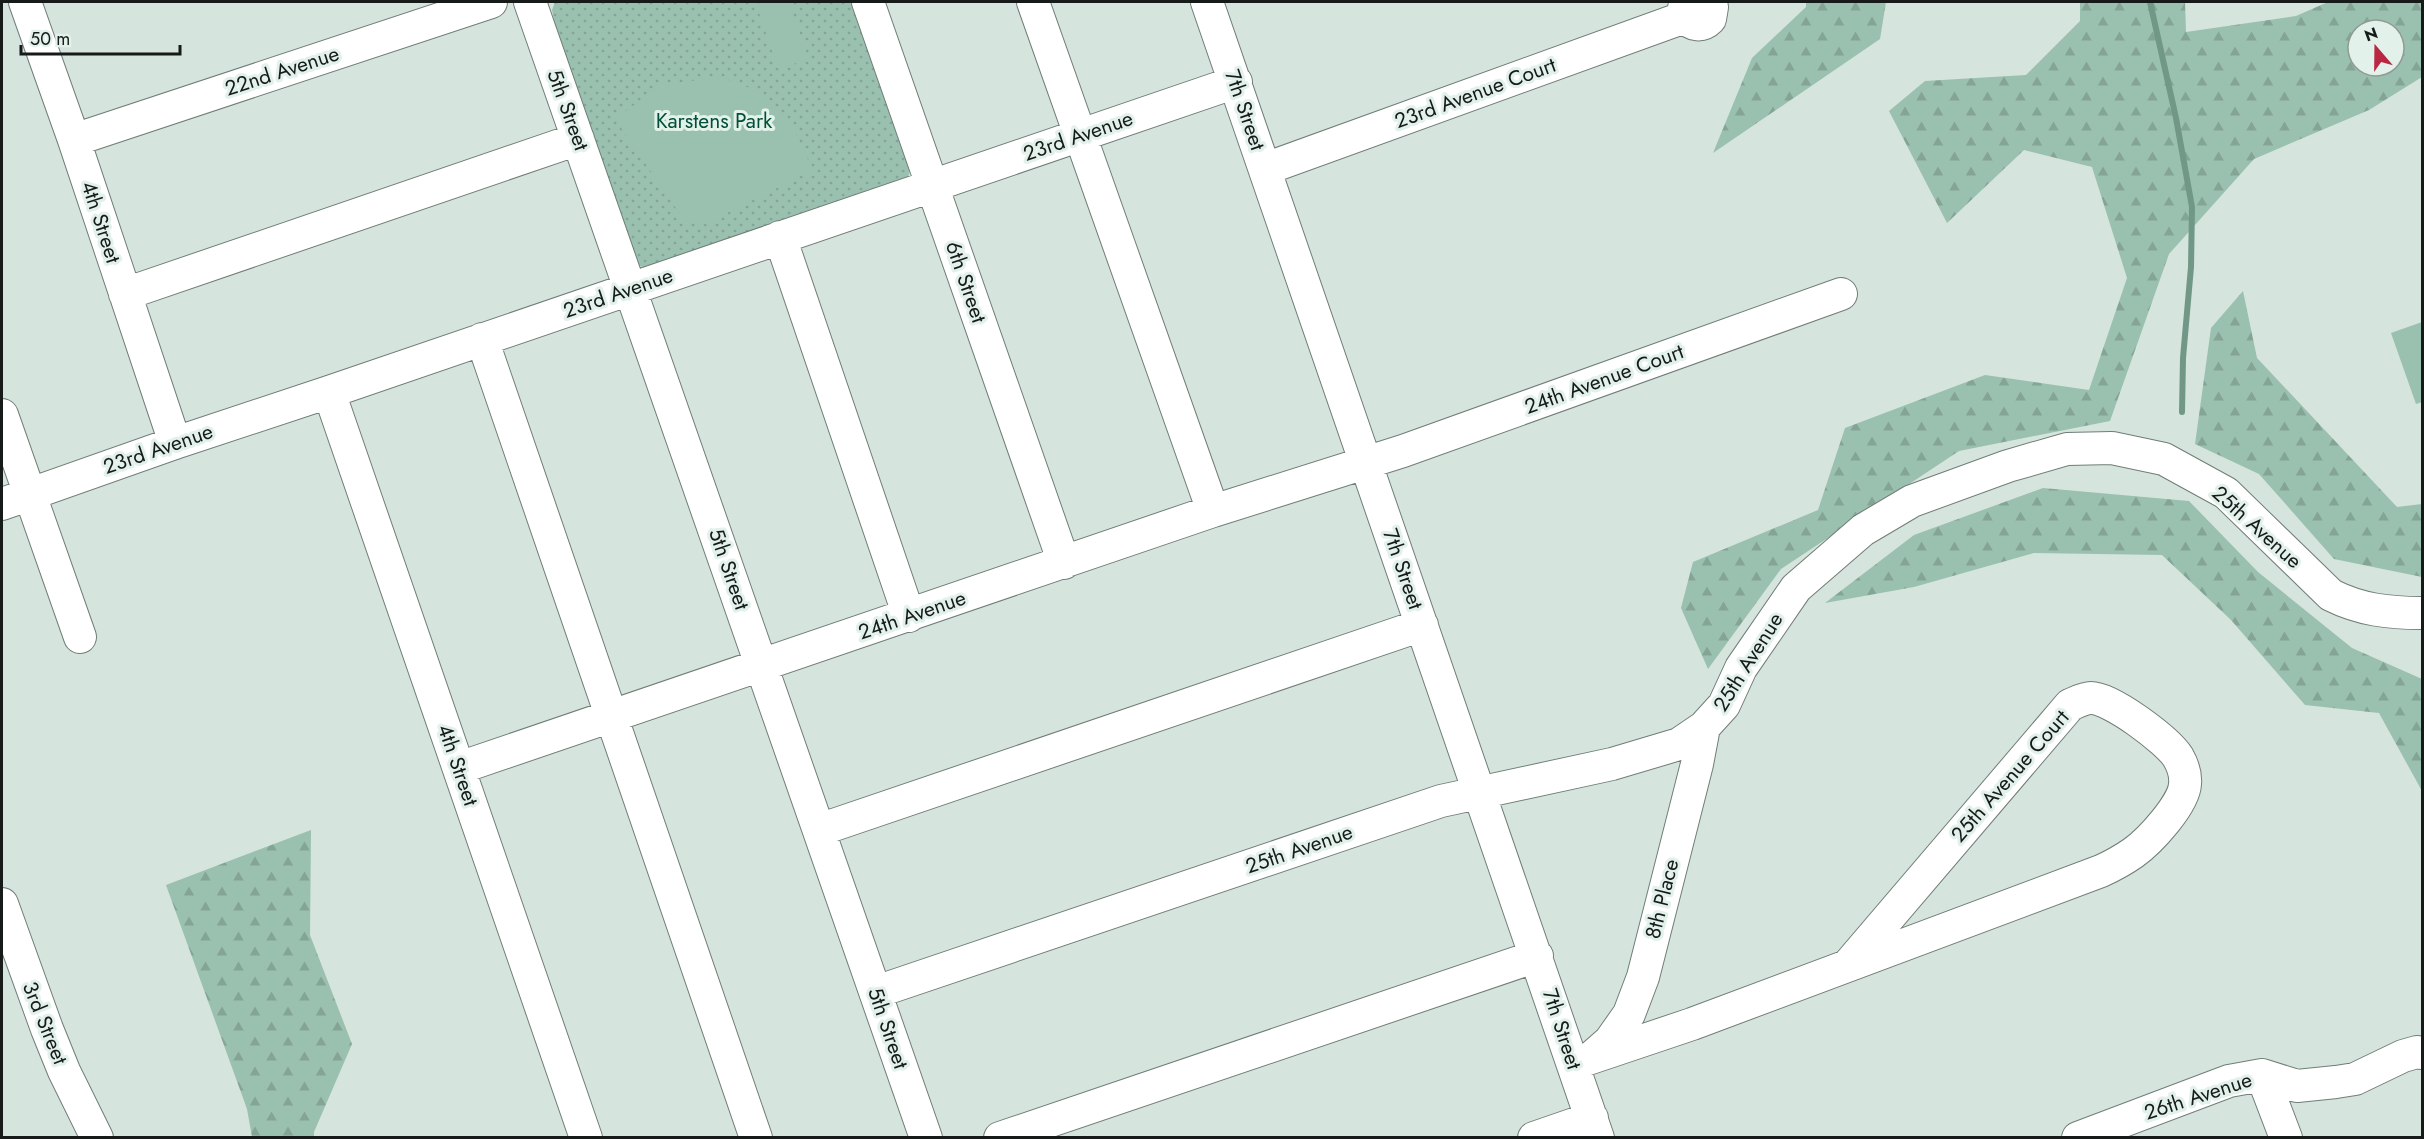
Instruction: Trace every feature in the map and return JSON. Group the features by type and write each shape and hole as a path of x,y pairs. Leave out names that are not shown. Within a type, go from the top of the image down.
{"street":[{"name":"4th Street","path":"25,2 74,140 175,443"},
{"name":"22nd Avenue","path":"74,140 491,2"},
{"name":"5th Street","path":"530,2 632,288 926,1137"},
{"name":"6th Street","path":"868,2 1064,563"},
{"path":"1033,2 1213,511"},
{"name":"7th Street","path":"1207,2 1537,956 1582,1061 1595,1128"},
{"name":"23rd Avenue Court","path":"1265,169 1694,7"},
{"name":"23rd Avenue","path":"15,499 1236,82"},
{"path":"125,294 578,139"},
{"path":"780,237 909,616"},
{"name":"24th Avenue Court","path":"1366,462 1403,452 1841,294"},
{"path":"482,339 756,1137"},
{"name":"4th Street","path":"329,392 586,1137"},
{"path":"2,416 15,499 80,637"},
{"name":"25th Avenue","path":"876,992 1441,801 1612,764 1679,744 1704,727 1724,705 1741,668 1796,588 1863,530 1912,501 2008,466 2067,450 2112,448 2164,459 2226,493 2331,595 2351,605 2376,611 2422,613"},
{"name":"24th Avenue","path":"459,768 1213,511 1366,462"},
{"path":"819,830 1422,625"},
{"name":"25th Avenue Court","path":"1582,1061 1692,1024 2101,871 2135,852 2179,801 2185,783 2178,757 2166,744 2106,700 2091,698 2070,705 1850,964"},
{"name":"8th Place","path":"1582,1061 1610,1041 1629,1014 1643,977 1697,764 1704,727"},
{"name":"3rd Street","path":"2,904 29,984 56,1050 97,1137"},
{"path":"1000,1137 1537,956"},
{"name":"26th Avenue","path":"2078,1137 2124,1129 2229,1081 2262,1075 2296,1086 2336,1082 2355,1079 2403,1056 2422,1053"},
{"path":"2262,1075 2286,1137"},
{"path":"1533,1137 1595,1128"}],"green space":[{"name":"Karstens Park","path":"555,2 854,2 910,169 908,178 649,268 642,267 634,258 555,25 552,10"},
{"path":"789,2 809,59 778,69 756,4"},
{"path":"1806,2 1886,2 1880,39 1713,153 1752,58 1806,7"},
{"path":"2080,2 2185,2 2186,32 2296,16 2328,2 2422,2 2422,77 2369,110 2254,159 2169,254 2110,421 1959,451 1781,569 1708,669 1681,608 1693,562 1818,510 1845,428 1985,375 2089,390 2127,278 2092,167 2024,150 1947,223 1889,111 1925,81 2026,75 2080,21"},
{"path":"721,77 755,90 791,124 813,170 701,226 684,220 615,119 661,85"},
{"path":"2243,291 2257,358 2397,507 2422,504 2422,577 2334,559 2259,474 2195,444 2211,328"},
{"path":"2422,322 2422,402 2416,404 2391,333"},
{"path":"2043,488 2189,501 2258,572 2352,648 2422,679 2422,791 2379,713 2305,705 2231,620 2162,555 2034,553 1914,587 1825,603 1914,535"},
{"path":"311,830 310,935 352,1044 314,1132 314,1137 252,1137 247,1109 166,885"}],"waterway":[{"path":"2150,2 2176,118 2192,207 2191,267 2183,358 2182,412"}]}
